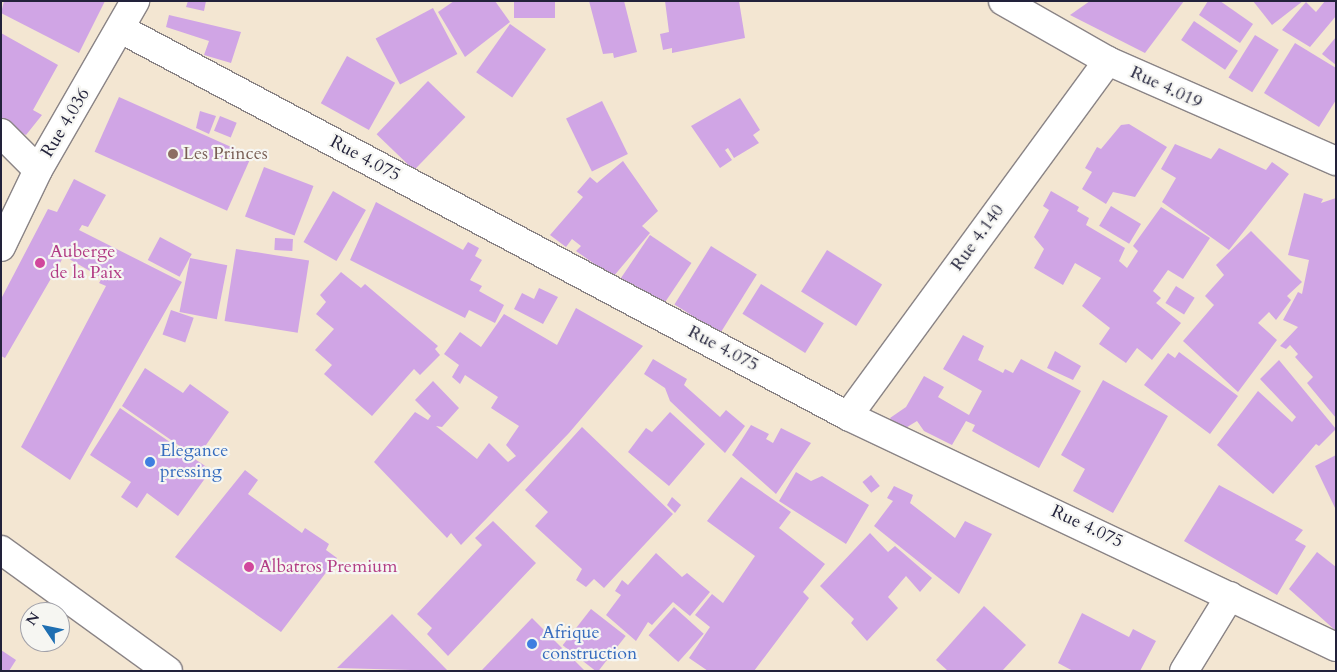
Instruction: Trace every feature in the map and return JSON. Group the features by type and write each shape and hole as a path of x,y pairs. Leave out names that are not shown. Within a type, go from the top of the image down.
{"main road":[{"name":"Rue 4.036","path":"1,247 38,170 121,29 135,1"},
{"name":"Rue 4.019","path":"1003,1 1108,61 1336,161"},
{"name":"Rue 4.075","path":"121,29 848,416 1336,647"},
{"name":"Rue 4.140","path":"848,416 1108,61"},
{"path":"1,133 38,170"},
{"path":"1,550 168,671"},
{"path":"1184,671 1230,596"}],"building":[{"path":"4,1 105,1 79,53 1,13"},
{"path":"188,1 206,1 204,11 186,7"},
{"path":"454,1 495,1 510,22 465,57 438,12"},
{"path":"514,1 555,1 555,18 514,18"},
{"path":"589,1 624,1 637,52 614,58 613,53 603,54"},
{"path":"665,1 739,1 745,38 672,53 672,48 663,50 660,34 669,32"},
{"path":"1090,1 1184,1 1145,53 1070,15"},
{"path":"1208,1 1220,1 1253,24 1240,43 1199,15"},
{"path":"1253,1 1303,1 1272,25"},
{"path":"1325,1 1336,1 1336,16 1310,47 1282,30 1306,2 1316,12"},
{"path":"433,8 457,54 400,84 376,39"},
{"path":"169,15 241,32 231,63 204,55 209,41 166,27"},
{"path":"1194,21 1238,51 1225,70 1181,40"},
{"path":"510,24 546,49 512,98 476,72"},
{"path":"1,33 58,65 33,110 42,115 26,135 1,124"},
{"path":"1255,35 1279,50 1252,92 1229,77"},
{"path":"1336,37 1336,65 1322,54"},
{"path":"1295,43 1336,68 1336,100 1319,127 1264,93"},
{"path":"347,56 395,83 369,130 321,103"},
{"path":"428,81 465,117 414,170 377,134"},
{"name":"Les Princes","path":"119,97 251,156 227,211 95,152"},
{"path":"740,98 760,130 753,135 759,143 734,158 728,148 725,150 732,160 720,168 691,126"},
{"path":"602,101 628,154 592,172 566,119"},
{"path":"200,111 216,116 209,134 196,128"},
{"path":"220,116 237,123 231,138 214,131"},
{"path":"1129,124 1167,147 1135,197 1113,192 1106,204 1082,189 1092,172 1085,168 1097,147 1101,149 1121,125"},
{"path":"1175,144 1211,159 1219,148 1266,170 1272,162 1289,174 1229,250 1162,202 1176,178 1161,169"},
{"path":"623,161 658,211 642,226 650,233 613,277 576,251 581,246 572,239 566,247 550,235 583,197 577,192 590,177 597,183"},
{"path":"264,167 313,186 294,235 245,216"},
{"path":"74,179 106,195 88,227 82,225 79,230 182,282 70,480 21,447 106,286 99,283 102,278 64,256 5,358 1,356 1,299 48,209 57,212"},
{"path":"333,191 366,210 336,261 304,242"},
{"path":"1051,191 1079,207 1077,211 1089,218 1086,225 1125,248 1119,261 1127,268 1138,251 1133,246 1161,207 1210,238 1183,279 1168,270 1153,291 1161,298 1156,303 1181,323 1152,360 1137,348 1126,363 1099,344 1110,328 1082,306 1101,278 1075,263 1063,285 1034,268 1044,249 1034,237 1049,210 1043,206"},
{"path":"1304,193 1323,199 1321,203 1336,198 1336,418 1307,383 1313,377 1295,357 1298,354 1290,345 1286,349 1280,346 1298,327 1283,320 1298,292 1302,294 1309,260 1288,255"},
{"path":"376,202 463,250 468,242 479,248 475,256 482,260 470,280 482,286 479,291 504,305 495,323 469,310 465,318 350,260"},
{"path":"1111,206 1141,224 1129,244 1099,226"},
{"path":"1251,231 1302,282 1287,296 1291,300 1276,320 1269,312 1258,323 1277,340 1238,392 1183,341 1214,305 1205,296 1224,275 1216,265"},
{"path":"650,235 691,263 660,310 618,282"},
{"path":"160,237 192,254 180,277 148,260"},
{"path":"275,238 293,239 292,251 274,250"},
{"path":"711,246 757,275 720,333 674,305"},
{"path":"236,249 309,261 298,333 225,321"},
{"path":"827,250 882,284 856,326 801,292"},
{"path":"190,258 227,265 217,319 180,312"},
{"path":"341,272 361,288 365,284 438,346 435,349 440,355 420,375 414,369 372,416 324,374 332,365 315,350 334,329 316,314 326,302 320,295"},
{"path":"761,284 824,323 805,353 742,314"},
{"path":"1176,286 1195,298 1184,315 1165,303"},
{"path":"539,288 558,297 543,324 514,309 522,293 534,299"},
{"path":"576,308 643,346 569,433 461,545 451,533 447,538 374,462 415,412 428,420 431,416 415,400 433,381 459,408 442,427 436,426 477,459 489,443 508,462 516,456 506,445 519,426 491,408 498,397 465,375 460,384 452,377 459,365 444,354 460,332 481,347 504,314 557,345"},
{"path":"171,310 194,318 185,342 163,335"},
{"path":"963,335 984,346 978,360 1003,373 1005,369 1013,373 1021,359 1081,391 1039,468 972,431 975,425 966,421 952,445 924,431 917,421 899,432 890,418 906,407 924,376 944,387 938,397 969,415 982,391 943,369"},
{"path":"1055,351 1081,366 1073,380 1047,368"},
{"path":"1179,352 1238,396 1210,434 1144,385 1168,353 1175,358"},
{"path":"653,359 687,379 684,385 720,417 726,410 745,426 725,453 670,401 665,388 644,374"},
{"path":"1279,360 1336,429 1319,446 1316,444 1273,494 1217,445 1258,391 1292,422 1296,417 1260,379"},
{"path":"145,368 183,393 190,384 229,412 197,458 122,406"},
{"path":"1103,380 1168,416 1113,513 1073,491 1085,469 1061,455"},
{"name":"Elegance pressing","path":"120,408 211,470 178,516 147,493 137,508 121,497 131,482 90,455"},
{"path":"670,412 705,444 669,486 628,452 646,428 652,432"},
{"path":"751,425 769,434 766,439 773,443 781,428 811,443 776,494 732,455"},
{"path":"582,427 673,514 604,588 594,579 586,587 576,580 582,569 535,526 548,512 525,490"},
{"path":"1336,455 1336,510 1315,466"},
{"path":"245,470 258,480 248,494 302,533 305,528 329,544 326,550 337,558 281,632 175,557"},
{"path":"796,472 811,481 822,476 869,505 846,544 779,501"},
{"path":"871,475 880,486 871,493 862,482"},
{"path":"741,477 791,512 779,528 825,564 803,592 809,598 754,671 708,671 689,658 710,627 695,615 712,594 723,603 755,556 707,521"},
{"path":"1219,485 1303,530 1295,540 1306,546 1277,595 1184,541"},
{"path":"894,486 913,495 910,503 955,538 965,521 992,534 959,594 874,526 893,501 887,498"},
{"path":"672,497 681,505 675,513 667,505"},
{"path":"493,521 536,563 448,656 427,634 432,628 417,614 482,545 475,538"},
{"path":"870,533 888,552 895,546 932,578 920,592 906,576 888,597 898,608 867,641 851,623 854,619 820,586"},
{"path":"1317,552 1336,567 1336,631 1289,589"},
{"path":"656,553 682,577 687,573 710,592 690,616 673,602 652,625 648,622 636,641 606,615 621,595 615,591 622,580 628,585"},
{"path":"984,606 1026,645 1002,671 948,671 936,660"},
{"path":"674,607 704,634 678,662 649,635"},
{"path":"591,609 626,636 598,671 596,671 563,645"},
{"path":"1082,613 1129,637 1133,629 1156,641 1140,671 1073,671 1058,663"},
{"path":"392,614 448,671 337,668"},
{"name":"Afrique construction","path":"532,618 585,671 481,671"},
{"path":"1,650 16,660 9,671 1,671"}],"place":[{"name":"Les Princes","path":"173,154"},
{"name":"Auberge de la Paix","path":"40,263"},
{"name":"Elegance pressing","path":"150,462"},
{"name":"Albatros Premium","path":"249,567"},
{"name":"Afrique construction","path":"532,644"}]}
